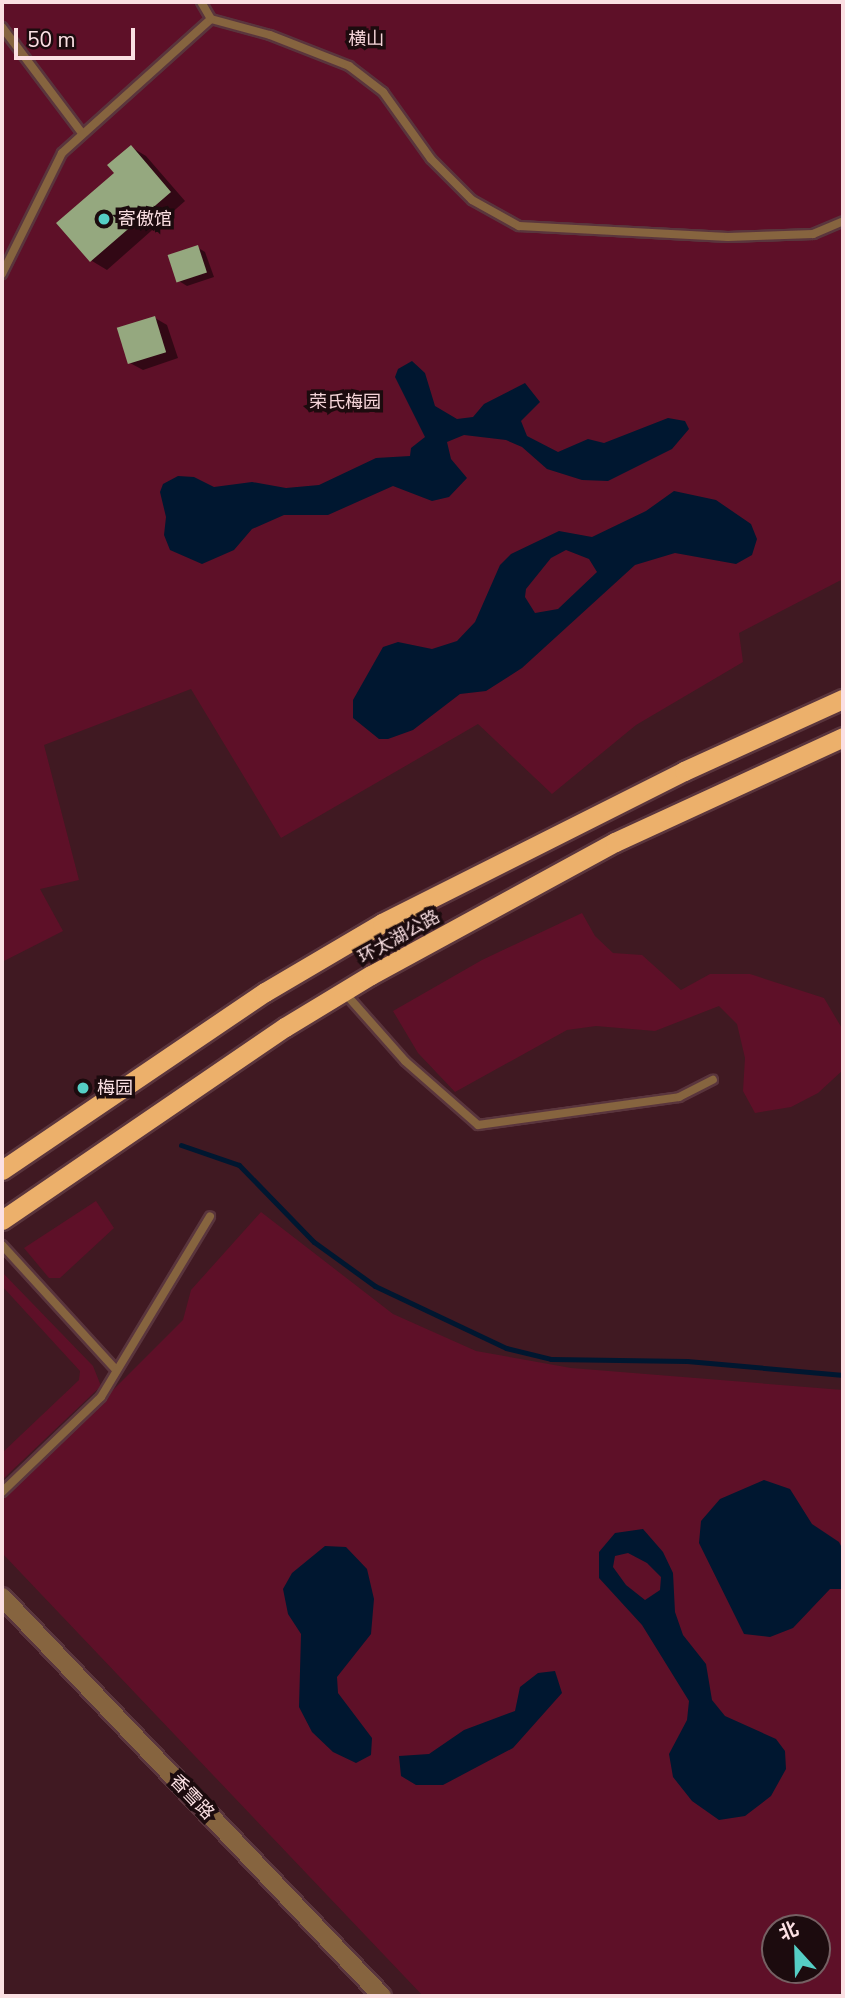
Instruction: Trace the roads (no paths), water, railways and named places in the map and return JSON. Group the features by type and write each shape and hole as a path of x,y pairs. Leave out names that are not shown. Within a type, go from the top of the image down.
{"highway":[{"name":"环太湖公路","path":"2,1170 265,992 382,923 684,771 843,699"},
{"name":"环太湖公路","path":"2,1220 285,1027 344,992 615,842 843,737"}],"street":[{"name":"香雪路","path":"2,1597 382,1996"}],"lane":[{"path":"201,2 211,19 270,34 349,66 383,92 431,159 472,201 519,226 728,237 813,234 843,221"},
{"path":"2,274 33,218 43,183 81,132 211,19"},
{"path":"2,27 81,132"},
{"path":"344,992 405,1061 478,1125 679,1097 713,1080"},
{"path":"2,1492 101,1397 210,1216"},
{"path":"2,1245 116,1370"}],"water":[{"path":"412,361 425,373 435,406 457,419 473,417 484,404 525,383 540,402 521,421 527,436 558,452 588,439 604,443 668,418 685,421 689,429 672,449 608,481 582,480 547,469 522,447 506,440 464,435 447,442 451,459 467,478 449,497 432,501 393,486 328,515 284,515 252,529 234,550 202,564 170,550 164,535 166,517 160,492 163,484 178,476 194,477 214,487 252,482 286,488 319,485 376,458 410,456 411,448 425,437 395,377 398,369"},
{"path":"674,491 716,500 751,524 757,539 752,555 736,564 675,553 635,565 522,668 486,691 460,694 413,730 388,739 379,739 353,718 353,700 383,647 398,642 432,649 457,641 475,622 500,565 511,554 559,531 592,537 646,511","holes":["566,550 589,559 597,572 558,609 535,613 525,597 526,589 551,558"]},
{"path":"764,1480 790,1489 812,1524 839,1542 843,1550 843,1589 830,1589 793,1628 770,1637 744,1634 699,1543 701,1521 720,1499"},
{"path":"643,1529 663,1552 673,1573 675,1612 683,1635 706,1664 712,1700 725,1716 776,1739 785,1751 786,1769 771,1796 745,1816 719,1820 692,1801 673,1777 669,1754 687,1720 689,1701 642,1625 599,1578 599,1552 615,1533","holes":["628,1553 647,1563 661,1577 660,1590 645,1600 626,1585 613,1567 615,1556"]},
{"path":"325,1546 346,1547 367,1569 374,1599 371,1634 337,1677 338,1693 372,1738 371,1755 356,1763 333,1752 312,1732 299,1707 301,1634 288,1614 283,1589 292,1573"},
{"path":"555,1671 562,1693 513,1748 443,1785 416,1785 401,1776 399,1756 429,1754 464,1730 515,1711 520,1687 538,1673"}],"waterway":[{"path":"181,1145 239,1165 314,1242 375,1286 506,1348 551,1359 687,1361 843,1375"}],"place":[{"name":"寄傲馆","path":"104,219"},
{"name":"梅园","path":"83,1088"}],"park label":[{"name":"横山","path":"366,39"},
{"name":"荣氏梅园","path":"345,402"}]}
